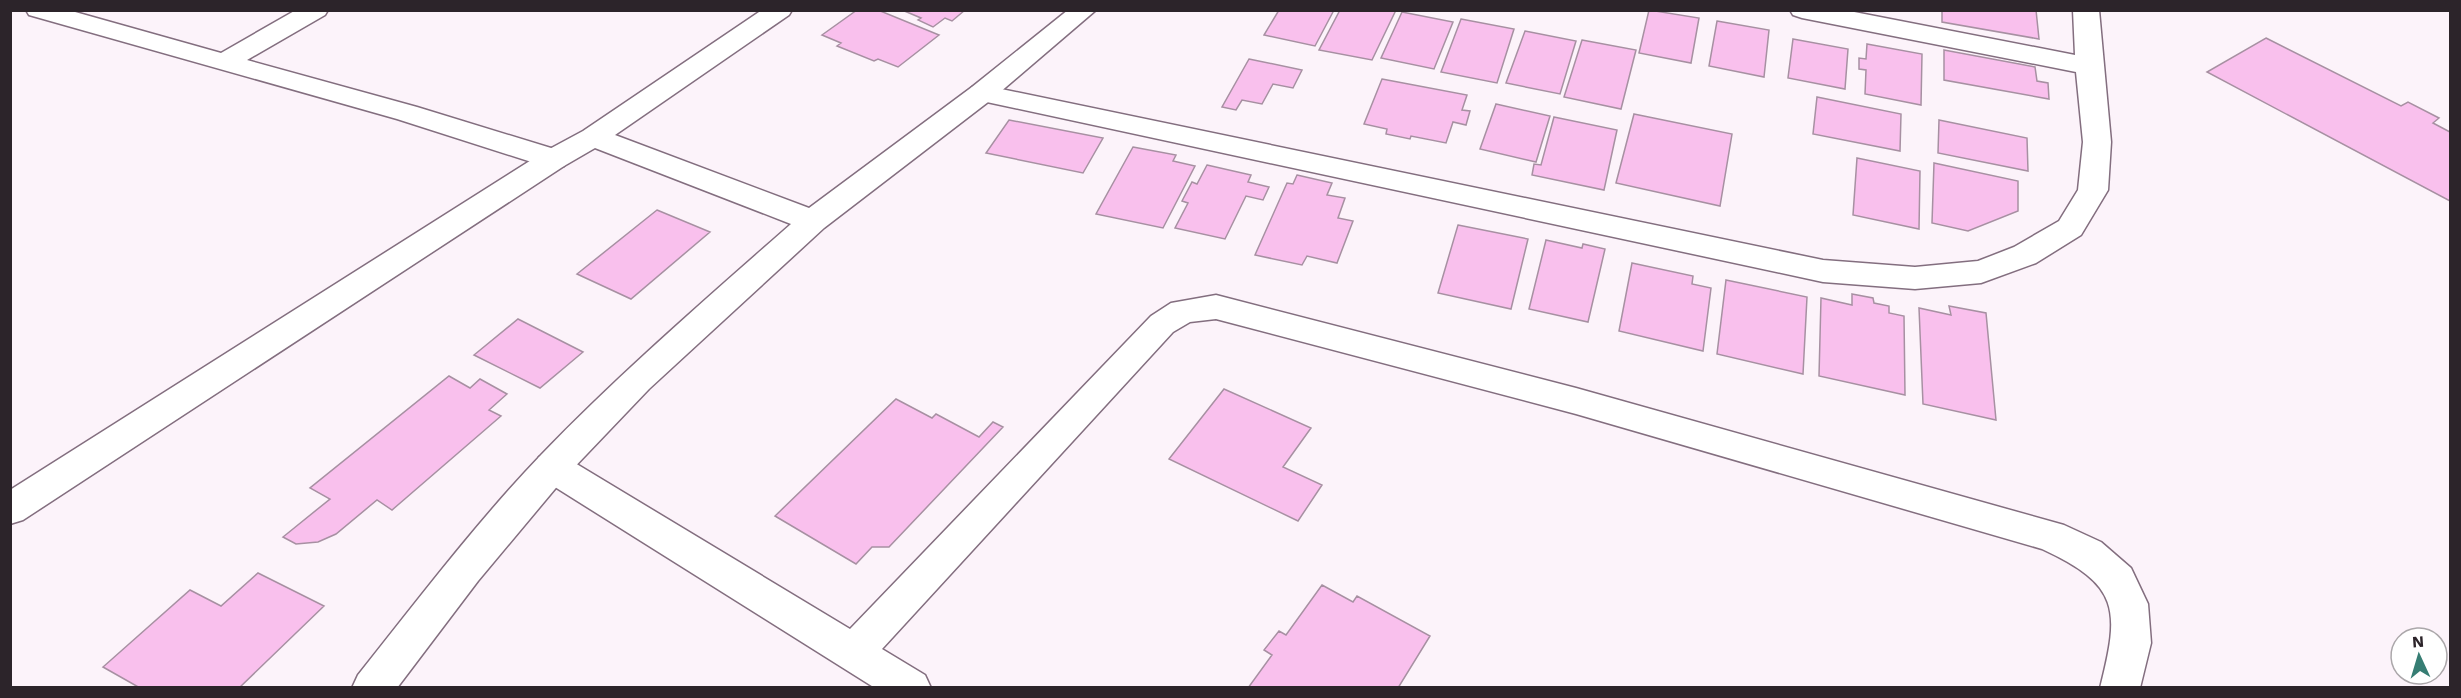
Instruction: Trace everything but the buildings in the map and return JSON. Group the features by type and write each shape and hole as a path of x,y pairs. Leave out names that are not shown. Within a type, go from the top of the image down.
{"street":[{"path":"38,10 407,113 554,159"},
{"path":"226,62 316,10"},
{"path":"10,509 554,159 592,137 780,10"},
{"path":"372,687 465,570 552,467 636,380 813,221 982,93 1084,10"},
{"path":"1802,10 2089,66"},
{"path":"982,93 1822,271 1915,278 1981,272 2025,255 2070,228 2093,190 2097,141 2086,10"},
{"path":"592,137 813,221"},
{"path":"854,652 1162,324 1182,311 1216,307 1565,398 2051,536 2088,553 2118,580 2129,604 2131,643 2120,687"},
{"path":"552,467 910,687"}]}
